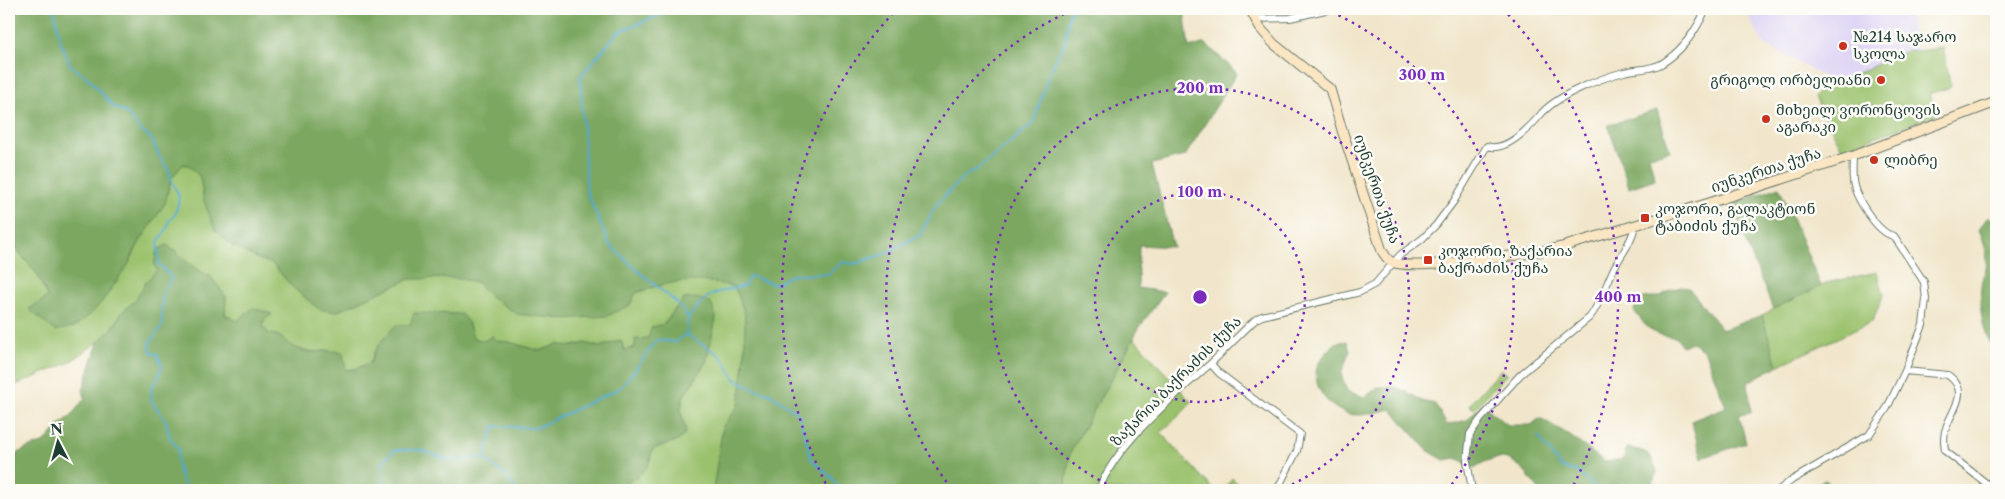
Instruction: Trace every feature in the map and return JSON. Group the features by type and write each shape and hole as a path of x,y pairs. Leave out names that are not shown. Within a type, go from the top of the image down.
{"main road":[{"name":"იუნკერთა ქუჩა","path":"1250,9 1260,28 1274,44 1330,89 1376,233 1386,258 1392,262 1407,265 1540,252 1562,247 1635,226 1853,156 1996,102"}],"street":[{"path":"1255,18 1290,18 1330,9"},
{"name":"ზაქარია ბაქრაძის ქუჩა","path":"1099,490 1102,481 1115,460 1142,429 1256,319 1360,292 1375,284 1392,262 1422,239 1436,225 1454,200 1487,146 1494,148 1502,147 1512,141 1538,120 1543,112 1581,87 1624,72 1659,65 1689,40 1697,29 1706,9"},
{"path":"1779,490 1792,480 1869,435 1887,408 1905,371 1923,325 1926,308 1924,282 1894,236 1888,235 1878,226 1861,202 1853,181 1853,156"},
{"path":"1472,490 1467,461 1470,434 1520,375 1590,318 1634,235 1635,226"},
{"path":"1211,364 1219,373 1300,434 1297,451 1277,490"},
{"path":"1905,371 1948,376 1954,380 1959,394 1958,404 1946,428 1944,441 1946,451 1995,490"}],"shaded area":[{"name":"№214 საჯარო სკოლა","path":"1744,9 1907,9 1918,51 1909,50 1838,82 1831,81 1763,43"}],"green space":[{"path":"9,9 1184,9 1189,48 1205,43 1237,73 1185,156 1152,164 1173,247 1139,245 1138,288 1165,292 1139,328 1070,453 1065,490 713,490 723,426 739,405 745,355 745,314 735,287 696,281 661,285 636,293 630,305 607,316 563,319 517,314 491,297 477,282 454,278 409,279 336,312 319,309 292,287 273,264 233,246 215,230 204,201 200,177 190,166 183,164 171,179 165,203 139,243 128,265 101,303 90,315 74,327 55,331 29,309 48,297 37,274 19,252 9,232"},
{"path":"1943,48 1951,87 1929,94 1936,115 1842,149 1814,96 1831,81 1838,82 1909,50 1918,51"},
{"path":"1657,110 1670,151 1649,156 1655,179 1629,188 1608,125"},
{"path":"183,164 190,166 200,177 204,201 254,257 273,264 292,287 336,312 409,279 454,278 477,282 491,297 636,293 662,284 688,280 710,281 735,287 745,314 745,355 739,406 723,426 713,490 610,490 628,483 650,462 650,455 653,449 678,440 686,432 681,409 683,397 706,362 716,318 676,307 661,328 647,340 624,350 621,340 599,347 585,343 569,347 558,344 540,351 509,342 484,341 473,338 468,322 446,313 433,314 410,325 374,351 371,362 355,369 346,370 328,350 312,352 301,350 277,335 269,334 263,327 264,320 271,315 237,321 225,314 226,297 210,276 181,258 175,250 145,284 135,301 123,311 112,329 98,342 70,362 9,388 9,232 19,252 37,274 48,298 29,309 115,283 165,203 171,179"},
{"path":"1779,187 1821,286 1773,309 1731,205"},
{"path":"1988,216 1996,222 1996,352 1984,327 1980,298 1987,259 1979,230"},
{"path":"167,245 196,269 210,276 226,297 225,315 237,321 253,308 272,314 264,320 263,327 269,334 278,336 304,351 343,353 346,370 355,369 371,362 378,346 388,334 396,325 410,325 414,313 461,314 468,322 473,338 484,341 492,336 498,341 509,342 540,351 558,344 569,347 585,343 599,347 621,340 624,350 635,348 635,339 648,338 652,327 664,324 684,299 697,298 711,303 716,318 706,362 683,397 682,421 686,432 679,440 653,449 650,461 641,474 610,490 9,490 9,459 25,449 45,442 59,425 70,417 85,398 83,390 98,342 112,329 123,311 135,301 145,283 157,270 154,265 157,250"},
{"path":"1877,272 1884,294 1872,322 1777,366 1762,315 1826,283"},
{"path":"1681,287 1689,288 1722,330 1762,315 1777,366 1748,382 1751,413 1739,415 1746,443 1702,458 1691,421 1726,407 1705,352 1692,342 1682,346 1676,337 1656,333 1643,323 1634,311 1636,299 1661,296 1670,290"},
{"path":"1134,338 1192,403 1161,433 1214,490 1065,490 1070,453"},
{"path":"1347,341 1350,350 1341,374 1347,391 1365,397 1378,387 1393,387 1406,391 1422,401 1435,404 1447,425 1467,420 1482,404 1508,425 1531,425 1540,418 1566,433 1605,462 1623,459 1627,448 1639,450 1650,456 1657,472 1649,490 1539,490 1518,465 1504,458 1496,458 1474,468 1456,458 1444,460 1427,450 1391,409 1359,415 1342,411 1324,396 1320,390 1316,375 1320,361 1335,343"},
{"path":"1501,369 1507,374 1474,409 1469,405"},
{"path":"1232,478 1244,490 1224,490"},
{"path":"1826,480 1835,490 1812,490 1814,484"}],"waterway":[{"path":"54,9 60,40 70,65 89,79 113,106 128,114 138,128 152,139 159,156 168,169 179,196 175,215 169,221 168,227 158,242 159,264 172,278 164,290 162,326 149,344 152,353 157,354 162,366 158,379 151,388 152,402 166,421 170,438 179,450 177,460 186,490"},
{"path":"383,490 382,462 395,450 420,450 450,460 484,458 494,426 536,428 620,388 656,340 676,342 686,334 688,318 678,304 609,244 587,192 580,77 618,32 660,15 665,9"},
{"path":"689,317 707,297 718,292 744,286 750,276 774,284 792,275 828,274 843,262 855,264 886,253 920,235 936,205 962,178 982,166 1033,123 1051,69 1065,42 1070,9"},
{"path":"686,334 721,356 735,379 752,388 771,394 799,414 811,459 832,478 841,490"},
{"path":"1538,436 1561,467 1578,472 1598,490"},
{"path":"485,459 506,476 517,490"}],"place":[{"name":"№214 საჯარო სკოლა","path":"1843,46"},
{"name":"გრიგოლ ორბელიანი","path":"1881,80"},
{"name":"მიხეილ ვორონცოვის აგარაკი","path":"1766,119"},
{"name":"ლიბრე","path":"1874,160"},
{"name":"კოჯორი, გალაკტიონ ტაბიძის ქუჩა","path":"1645,218"},
{"name":"კოჯორი, ზაქარია ბაქრაძის ქუჩა","path":"1428,260"}]}
